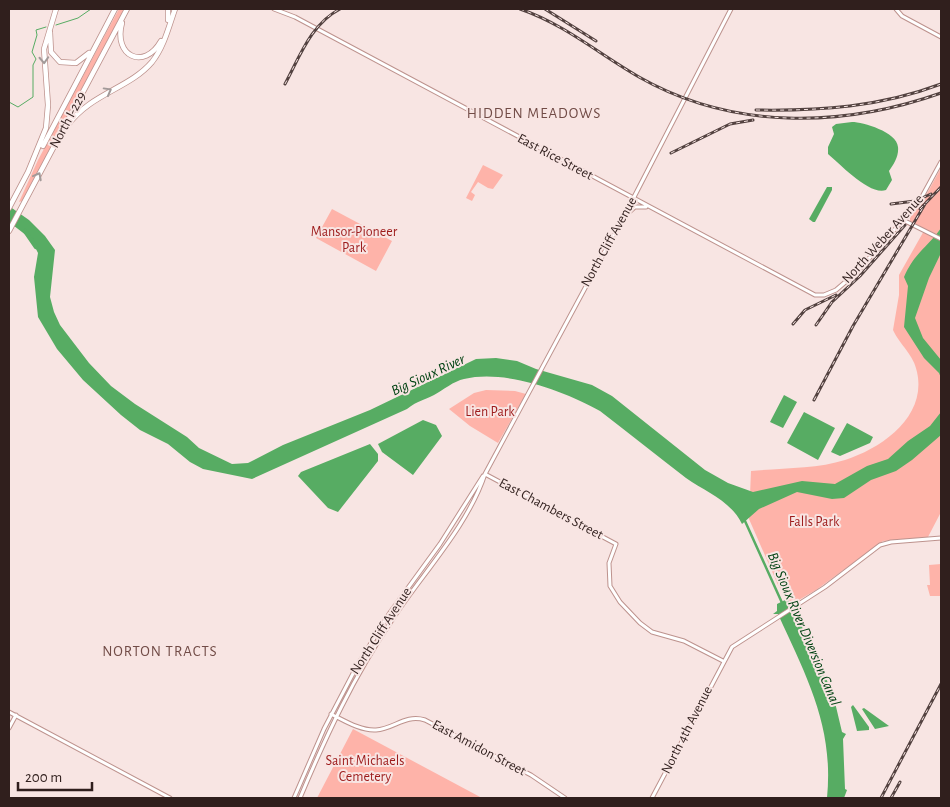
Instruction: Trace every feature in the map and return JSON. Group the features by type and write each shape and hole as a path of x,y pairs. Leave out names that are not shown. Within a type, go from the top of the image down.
{"highway":[{"path":"57,9 49,41 52,54 60,62 73,64 85,58 103,32 114,11"},
{"path":"9,208 42,141 47,122 48,97 43,56 45,40 57,9"},
{"path":"168,9 168,20"},
{"path":"125,12 119,36 120,44 124,51 135,57 146,56 154,50 174,9"},
{"path":"52,151 65,128 81,110 96,98 141,72 151,63 160,49 174,9"},
{"name":"North I-229","path":"9,231 125,12"},
{"name":"North I-229","path":"28,172 103,32"}],"main road":[{"name":"East Rice Street","path":"274,9 295,17 810,293"},
{"name":"North Cliff Avenue","path":"294,798 332,714 378,632 440,544 485,474 622,219 731,9"},
{"path":"896,9 906,18 941,37"},
{"name":"North Weber Avenue","path":"810,293 824,295 841,287 857,272 922,197 941,162"},
{"path":"622,219 637,206 653,209"},
{"path":"903,220 941,239"},
{"name":"North Cliff Avenue","path":"300,798 336,717 374,647 452,534 482,484 485,474"},
{"name":"East Chambers Street","path":"485,474 616,544 610,558 608,577 612,591 620,602 640,623 652,632 684,642 723,661"},
{"name":"North 4th Avenue","path":"652,798 723,661 734,645 804,600 880,545 891,542 941,538"},
{"path":"9,712 170,798"},
{"name":"East Amidon Street","path":"332,714 374,730 383,729 409,718 425,720 531,776 565,798"},
{"path":"9,728 16,715"}],"green space":[{"path":"119,9 124,9 22,201 19,202 38,160"},
{"path":"483,165 503,175 493,189 478,182 471,192 475,195 472,201 466,198"},
{"name":"Falls Park","path":"941,168 941,512 928,537 883,541 816,590 792,604 778,585 749,519 751,471 811,467 845,460 874,447 899,428 909,416 915,403 918,388 917,372 913,360 893,330 899,295 899,275 925,229 910,221 910,217 924,199"},
{"name":"Mansor-Pioneer Park","path":"332,209 392,241 376,271 316,238"},
{"name":"Lien Park","path":"486,390 515,391 526,394 498,443 470,426 449,409 474,393"},
{"path":"941,564 941,596 930,596 927,585 930,585 929,565"},
{"name":"Saint Michaels Cemetery","path":"353,729 482,798 317,798"}],"shaded area":[{"path":"852,122 886,132 896,142 898,154 889,171 892,180 886,190 879,191 864,184 828,154 828,147 834,134 832,127 836,124"},
{"path":"827,187 832,187 832,190 815,222 813,222 809,219"},
{"path":"9,206 29,220 45,236 55,250 50,297 54,312 60,325 89,363 111,386 135,404 187,437 199,448 232,464 248,463 283,445 370,410 476,359 496,358 517,361 536,369 592,385 612,396 705,470 728,483 753,492 802,481 835,484 867,466 888,459 908,441 930,426 941,412 941,435 896,471 871,480 844,498 832,499 797,492 759,509 742,524 725,503 686,478 600,411 552,389 516,379 498,377 480,377 456,382 407,409 252,479 203,469 190,462 168,444 140,430 121,415 83,380 57,349 38,317 34,277 38,253 31,239 9,222"},
{"path":"941,228 941,253 929,278 915,318 923,338 941,360 941,378 939,373 924,358 904,327 908,286 904,277 917,256"},
{"path":"784,395 797,402 783,428 770,422"},
{"path":"804,412 835,428 818,460 787,443"},
{"path":"423,420 436,425 442,436 413,475 382,452 378,444"},
{"path":"847,423 873,437 870,443 840,456 831,452"},
{"path":"370,444 378,454 378,461 338,512 328,508 298,476 301,472"},
{"path":"787,599 792,604 833,694 842,732 846,734 843,739 845,789 847,790 844,798 827,798 828,772 826,748 816,703 778,614 773,614 777,611 777,604"},
{"path":"853,705 869,727 869,730 857,731 851,707"},
{"path":"864,708 889,726 875,729 862,709"}],"waterway":[{"path":"56,25 78,18 91,9"},
{"path":"9,102 18,107 33,97 33,65 36,59 32,52 37,35 36,30 46,27"},
{"name":"Big Sioux River","path":"25,231 36,247"},
{"name":"Big Sioux River Diversion Canal","path":"745,521 783,605"}],"railway":[{"path":"285,84 301,52 314,32 330,15 340,9"},
{"path":"520,9 552,23 639,77 675,94 712,107 749,115 788,118 865,113 903,105 941,93"},
{"path":"545,9 596,41"},
{"path":"756,110 803,110 873,103 918,92 941,84"},
{"path":"671,153 730,124 753,120"},
{"path":"920,209 941,187"},
{"path":"891,204 915,201 931,194"},
{"path":"814,400 853,326 925,204"},
{"path":"816,325 832,302 860,276 905,225"},
{"path":"793,324 805,310 836,295"},
{"path":"881,798 941,684"},
{"path":"891,798 900,782"}],"district":[{"name":"HIDDEN MEADOWS","path":"534,113"},
{"name":"NORTON TRACTS","path":"160,651"}]}
